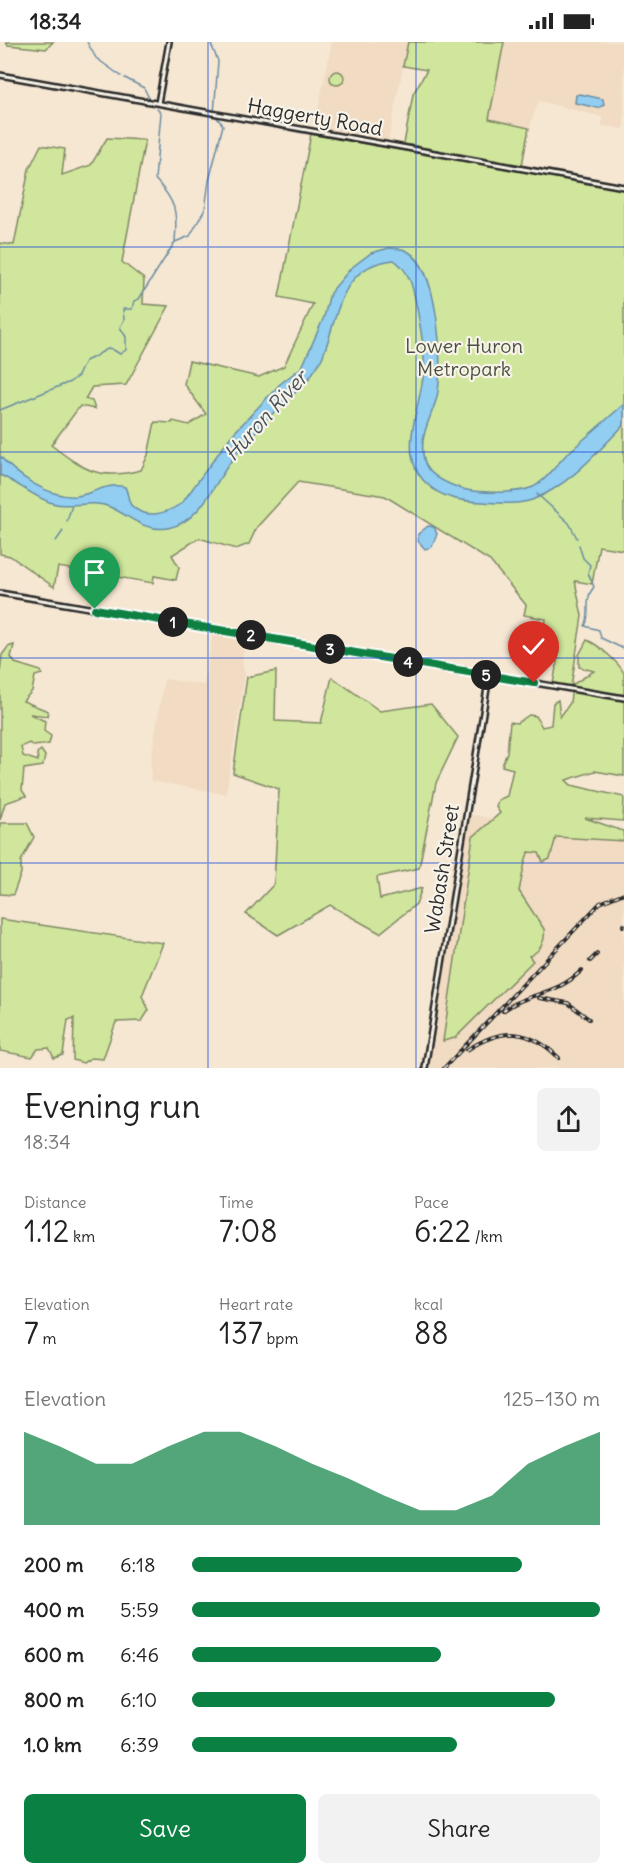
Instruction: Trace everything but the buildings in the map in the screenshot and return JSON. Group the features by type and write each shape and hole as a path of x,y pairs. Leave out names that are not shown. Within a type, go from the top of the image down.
{"street":[{"path":"158,103 169,42"},
{"name":"Haggerty Road","path":"0,75 624,187"},
{"path":"0,593 624,698"},
{"name":"Wabash Street","path":"425,1068 489,676"}],"shaded area":[{"path":"332,42 408,42 388,143 314,128"},
{"path":"504,42 624,42 624,129 602,126 602,117 539,101 529,128 489,119"},
{"path":"213,631 246,637 242,662 245,674 226,794 151,781 151,759 164,679 204,685"},
{"path":"467,814 624,842 624,1068 428,1068"}],"green space":[{"path":"6,42 53,42 46,49 8,45"},
{"path":"408,42 504,42 489,119 529,128 522,165 404,144 413,94 427,70 403,66"},
{"path":"337,71 342,73 344,78 342,83 337,85 332,83 330,78 332,73"},
{"name":"Lower Huron Metropark","path":"311,134 624,189 624,550 599,546 592,584 575,581 582,616 571,687 553,684 559,651 557,647 542,645 546,619 524,615 526,605 490,561 385,496 298,482 257,527 249,544 236,549 199,538 172,555 179,567 176,580 154,576 153,583 58,567 54,587 10,556 0,554 0,243 14,245 29,169 41,145 65,149 62,175 91,165 107,138 145,140 122,262 144,279 143,304 169,306 126,385 92,387 85,399 92,401 95,409 80,406 51,445 83,467 103,474 114,474 141,470 148,455 155,422 172,423 173,421 189,425 206,414 184,384 189,361 259,377 284,366 313,304 279,297"},
{"path":"587,640 608,654 624,673 624,776 595,771 566,780 571,785 624,797 623,821 585,818 623,831 624,841 556,837 550,859 543,862 539,853 529,852 519,891 544,929 541,946 529,956 533,961 455,1038 443,1041 473,837 500,813 496,807 498,800 507,796 513,769 502,766 507,752 510,722 517,723 529,715 536,716 542,727 551,725 553,703 558,700 560,717 570,703 572,685 594,671 579,667 579,655"},
{"path":"14,645 11,657 15,663 41,671 42,674 35,676 32,691 23,701 48,711 48,716 30,714 45,721 44,731 51,736 49,744 34,746 29,743 21,747 23,756 38,761 37,753 41,750 45,756 43,766 24,769 22,790 26,796 5,803 0,820 0,673 2,655 8,647"},
{"path":"276,671 275,721 321,723 332,677 380,711 431,704 458,737 436,783 419,868 377,877 380,899 422,888 416,904 380,933 330,905 278,935 246,914 274,884 279,789 233,773 247,677"},
{"path":"0,823 27,823 34,837 21,861 21,873 13,895 0,894"},
{"path":"0,919 163,943 142,996 149,1010 142,1021 116,1022 103,1059 91,1058 83,1063 73,1060 74,1018 68,1020 63,1055 54,1058 49,1048 38,1049 32,1057 0,1051"}],"water":[{"path":"576,95 603,99 604,105 598,108 575,103"},
{"name":"Huron River","path":"389,248 405,250 418,261 426,276 437,318 439,382 423,445 425,463 434,475 443,481 473,491 506,492 526,489 542,481 566,455 624,404 624,424 569,479 532,500 520,503 467,501 446,496 433,489 417,472 412,458 411,444 424,367 424,352 417,308 408,275 394,260 376,264 351,282 337,310 322,358 307,381 250,438 198,510 179,524 168,528 152,528 103,505 59,505 39,497 0,475 0,456 24,478 55,493 76,496 106,487 118,486 125,487 131,505 143,513 156,514 176,507 182,503 231,436 280,384 302,367 324,317 330,293 351,268 371,253"},
{"path":"428,526 434,527 437,534 432,547 425,549 418,541 418,534"}],"waterway":[{"path":"87,42 96,58 121,76"},
{"path":"0,410 70,382 78,376 85,361 107,349 110,348 120,354 126,350 126,337 120,327 124,320 123,309 132,309 134,301 139,299 175,242 190,236 205,209 209,181 223,125 214,114 218,61 210,42"},
{"path":"125,78 144,88 153,106"},
{"path":"157,109 161,113 155,179 174,207 175,241"},
{"path":"537,494 569,523 577,538"},
{"path":"67,521 72,505"},
{"path":"56,541 63,531"},
{"path":"579,545 583,558 590,565 588,573 594,587 589,596 585,626 599,630 601,638 624,649"}],"railway":[{"path":"444,1068 600,903 624,893"},
{"path":"590,961 597,954"},
{"path":"503,1011 523,1000 562,985 582,970"},
{"path":"539,998 568,1003 589,1019"},
{"path":"467,1050 492,1037 515,1034 537,1041 559,1058"}],"route":[{"path":"95,609 534,683"}]}
